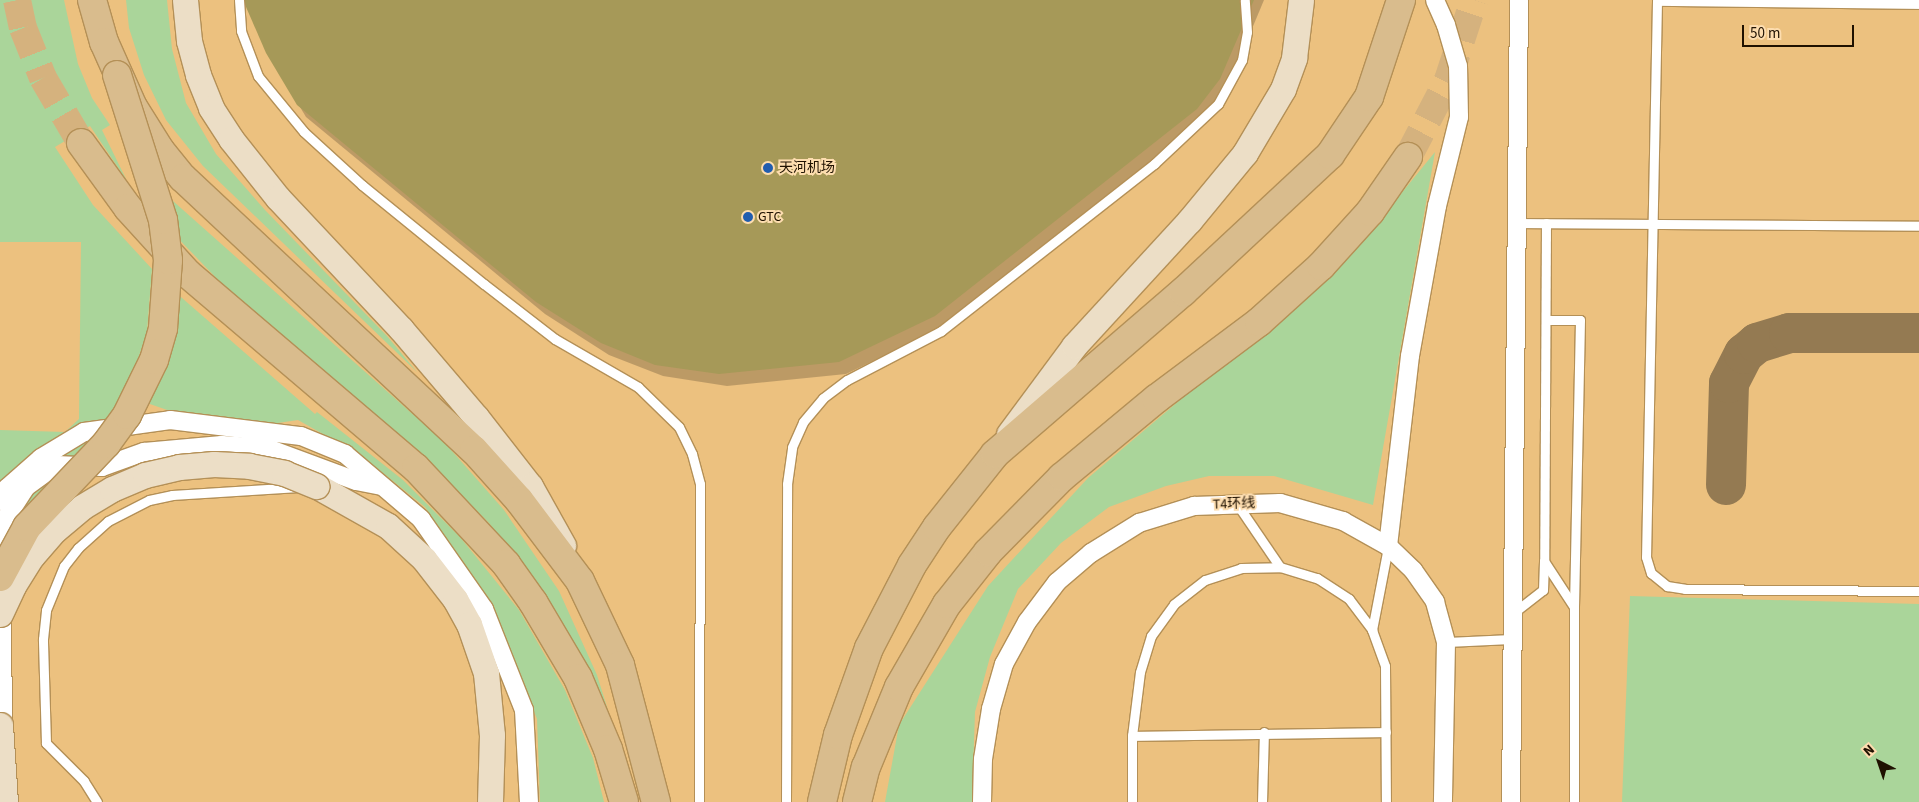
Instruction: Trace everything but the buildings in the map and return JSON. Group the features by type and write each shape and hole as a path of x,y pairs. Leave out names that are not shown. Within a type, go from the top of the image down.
{"main road":[{"path":"185,0 189,40 198,75 211,108 230,139 278,198 401,329 508,455 544,510 620,665 656,802"},
{"path":"822,802 852,691 889,606 937,526 995,454 1074,346 1189,221 1245,153 1283,89 1294,58 1301,0"},
{"path":"1383,60 1387,0"},
{"path":"995,454 1183,292 1330,155 1358,118 1383,60 1401,0"},
{"path":"0,577 27,527 106,444 127,415 154,360 163,328 168,260 163,220 94,3"},
{"path":"117,75 145,128 183,178 474,450 519,500 580,581"},
{"path":"81,143 128,208 188,274 416,468 506,564 543,618 578,678 608,749 624,802"},
{"path":"857,802 866,767 900,687 947,604 988,552 1062,477 1156,400 1259,322 1321,266 1370,212 1408,157"},
{"path":"0,614 13,586 32,556 55,530 82,507 112,489 145,475 206,464 249,466 284,473 317,486 368,512 406,541 441,578 460,607 479,649 490,702 490,802"},
{"path":"0,725 4,802"}],"street":[{"path":"1388,546 1410,356 1437,206 1459,117 1458,66 1446,25 1435,0"},
{"path":"1511,802 1519,0"},
{"path":"0,501 6,488 41,458 84,432 170,420 301,436 345,454 421,519 484,609 524,710 529,802"},
{"path":"4,802 2,524 26,487 56,465 102,467 144,452 222,445 267,448 356,481 382,486"},
{"name":"T4环线","path":"982,802 985,742 991,709 1004,664 1027,622 1057,582 1091,553 1139,523 1194,506 1280,503 1344,521 1388,546 1412,570 1435,602 1446,642 1443,802"}],"lane":[{"path":"239,0 241,31 258,76 304,132 362,185 492,290 555,339 638,387 679,427 692,454 700,484 699,802"},
{"path":"786,802 787,484 792,447 803,422 823,398 847,380 941,331 1154,164 1218,104 1242,60 1247,32 1245,0"},
{"path":"1919,4 1657,1 1646,557 1651,573 1667,586 1685,589 1919,591"},
{"path":"1517,223 1652,222 1919,226"},
{"path":"1512,614 1543,590 1546,223"},
{"path":"1546,320 1580,320 1574,607 1574,802"},
{"path":"97,802 84,781 46,743 42,669 46,610 64,566 93,533 128,509 172,495 242,493 317,486"},
{"path":"1237,504 1280,567"},
{"path":"1372,630 1388,546"},
{"path":"1544,560 1574,607"},
{"path":"1132,802 1132,736 1140,672 1152,636 1174,604 1205,580 1241,568 1280,567 1317,578 1333,588 1349,599 1372,630 1385,666 1386,802"},
{"path":"1446,642 1512,639"},
{"path":"1132,736 1264,732 1386,732"},
{"path":"1262,802 1264,732"}],"shaded area":[{"path":"0,0 1919,0 1919,802 0,802"}],"green space":[{"path":"0,0 64,0 78,64 92,98 110,125 102,130 127,181 90,126 55,147 93,205 152,269 147,332 128,389 95,437 9,523 0,516 0,430 65,432 79,419 81,242 0,242"},
{"path":"126,0 167,0 172,49 186,103 216,154 265,210 387,336 417,372 203,166 166,120 144,75 129,28"},
{"path":"1435,152 1373,505 1274,476 1209,476 1166,486 1109,507 1061,543 1018,589 990,657 975,712 972,802 885,802 899,725 988,586 1088,478 1351,255"},
{"path":"159,185 173,201 444,442 504,510 559,591 597,675 626,768 545,599 489,523 425,459 221,283 172,232"},
{"path":"174,291 315,414 317,412 403,480 460,537 519,610 565,690 593,758 604,802 540,802 537,719 491,606 425,507 362,456 298,420 264,425 173,412 147,403"},
{"path":"1630,596 1919,604 1919,802 1622,802"}],"taxiway":[{"path":"1726,485 1729,383 1744,354 1757,343 1789,333 1919,333"}],"tunnel":[{"path":"17,0 23,28 43,78 81,143"},
{"path":"1408,157 1448,80 1474,0"}],"place":[{"name":"天河机场","path":"768,168"},
{"name":"GTC","path":"748,217"}]}
